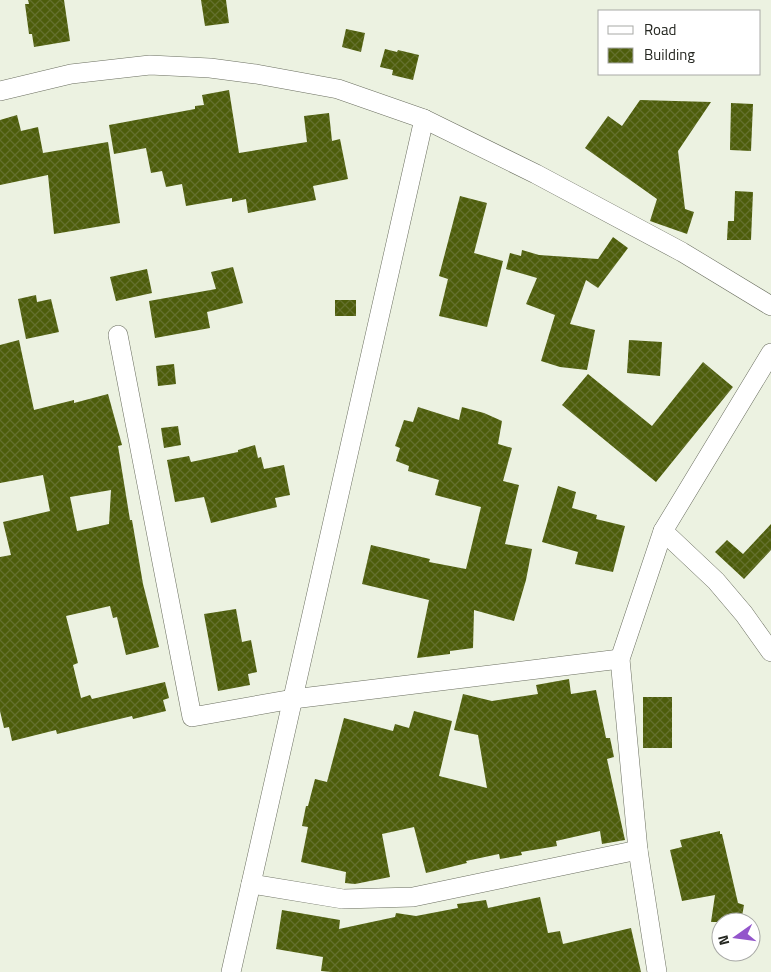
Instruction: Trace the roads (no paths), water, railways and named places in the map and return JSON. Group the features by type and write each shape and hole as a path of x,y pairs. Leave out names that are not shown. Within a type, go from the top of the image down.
{"street":[{"path":"0,91 71,74 150,65 210,68 256,74 338,89 424,119 536,174 682,252 771,306"},
{"path":"231,972 424,119"},
{"path":"118,335 192,717 293,699 620,659"},
{"path":"657,972 638,850 620,659 663,531 771,353"},
{"path":"663,531 716,581 744,614 771,652"},
{"path":"251,884 343,899 413,897 638,850"}]}
